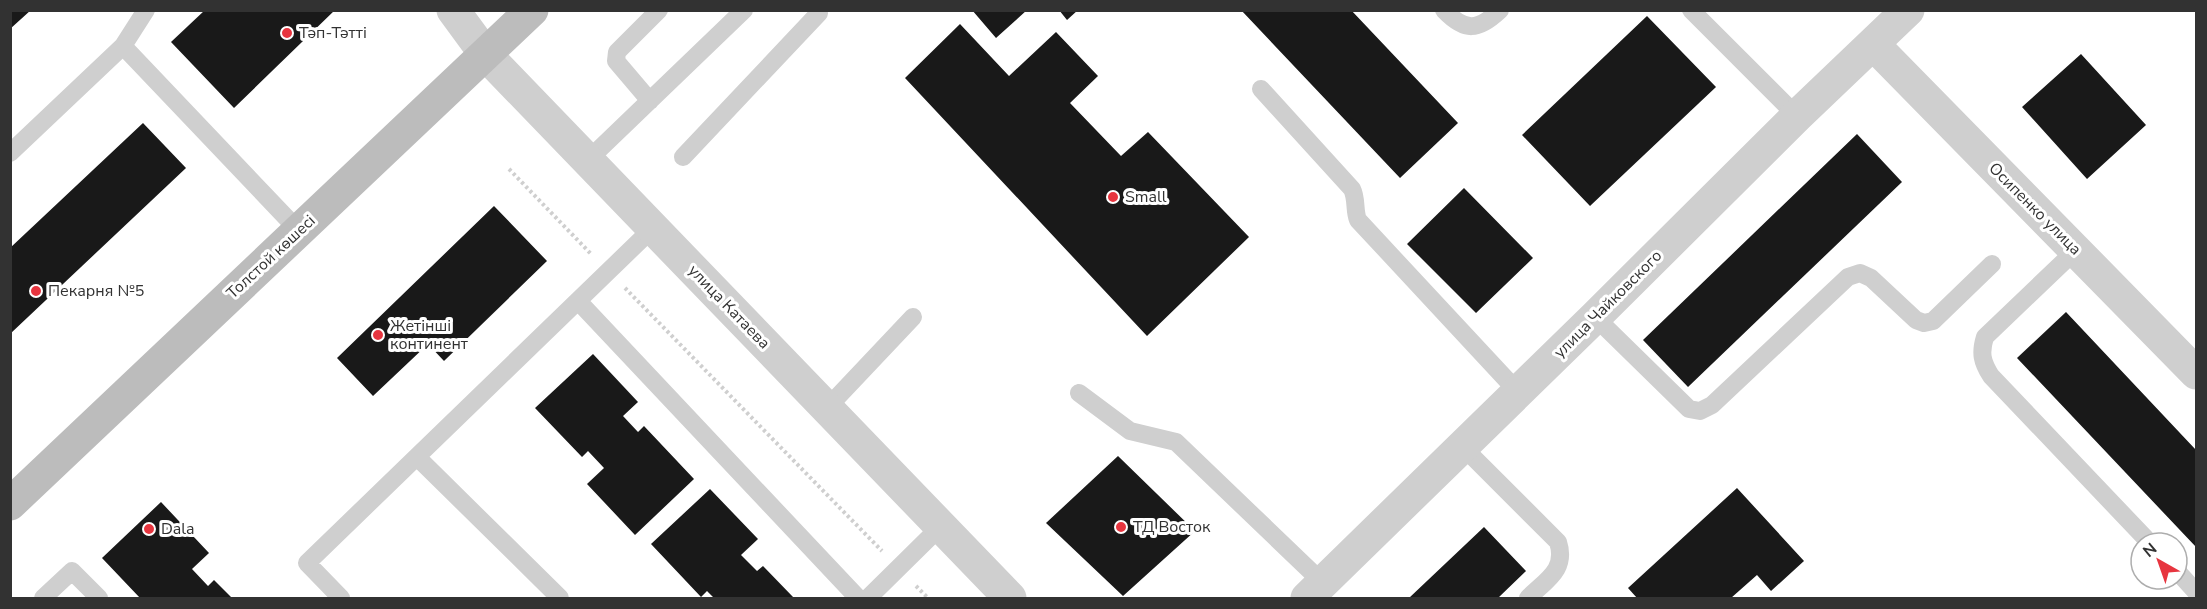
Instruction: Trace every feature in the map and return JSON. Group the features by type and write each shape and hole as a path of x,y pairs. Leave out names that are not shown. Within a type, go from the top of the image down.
{"main road":[{"name":"Толстой көшесі","path":"10,504 532,10"}],"street":[{"name":"улица Катаева","path":"453,10 486,55 1010,598"},
{"name":"улица Чайковского","path":"1315,591 1595,318 1797,116 1874,45 1908,10"},
{"name":"Осипенко улица","path":"1874,45 2196,373"}],"lane":[{"path":"10,153 123,46 146,10"},
{"path":"650,101 616,61 617,52 659,10"},
{"path":"588,160 744,10"},
{"path":"683,157 819,12 817,10"},
{"path":"1443,10 1460,24 1468,27 1479,26 1500,10"},
{"path":"1691,10 1797,116"},
{"path":"123,46 299,231"},
{"path":"1261,89 1352,189 1355,214 1358,220 1518,392"},
{"path":"342,598 307,563 653,228"},
{"path":"2076,250 1985,337 1981,350 1984,364 1991,376 2139,531"},
{"path":"1595,318 1689,409 1700,411 1712,405 1848,277 1860,273 1871,278 1916,320 1924,323 1933,321 1992,264"},
{"path":"579,302 858,598"},
{"path":"827,408 913,317"},
{"path":"1079,393 1130,431 1176,442 1315,591"},
{"path":"1463,447 1558,542 1562,555 1558,568 1528,598"},
{"path":"417,457 560,598"},
{"path":"868,598 940,527"},
{"path":"43,598 72,571 99,598"}],"path":[{"path":"509,169 928,598"}],"building":[{"path":"10,10 31,10 10,29"},
{"path":"205,10 335,10 234,108 171,42"},
{"path":"972,10 1027,10 996,38"},
{"path":"1059,10 1078,10 1067,20"},
{"path":"1241,10 1351,10 1458,123 1400,178"},
{"path":"1647,16 1716,87 1590,206 1522,135"},
{"name":"Small","path":"960,24 1009,76 1056,32 1098,76 1070,103 1121,156 1148,132 1249,237 1147,336 905,78"},
{"path":"2081,54 2146,125 2087,179 2022,107"},
{"path":"143,123 186,168 10,334 10,248"},
{"path":"1857,134 1902,182 1688,387 1643,340"},
{"path":"1464,188 1533,258 1476,313 1407,244"},
{"path":"494,206 547,261 444,361 428,344 373,396 337,358"},
{"path":"2066,312 2196,450 2196,547 2189,540 2189,531 2181,531 2017,358"},
{"path":"593,354 638,402 623,416 638,432 644,426 694,479 635,535 587,484 604,468 588,451 582,457 535,408"},
{"name":"ТД Восток","path":"1118,456 1195,531 1123,596 1046,523"},
{"path":"1737,488 1804,561 1771,591 1757,575 1731,598 1637,598 1628,588"},
{"path":"710,489 758,539 741,555 757,571 763,566 794,598 714,598 707,591 701,597 651,544"},
{"path":"161,502 209,553 192,569 208,586 214,580 232,598 140,598 102,558"},
{"path":"1484,527 1526,571 1498,598 1409,598"}],"place":[{"name":"Тәп-Тәтті","path":"287,33"},
{"name":"Small","path":"1113,197"},
{"name":"Пекарня №5","path":"36,291"},
{"name":"Жетінші континент","path":"378,335"},
{"name":"ТД Восток","path":"1121,527"},
{"name":"Dala","path":"149,529"}]}
